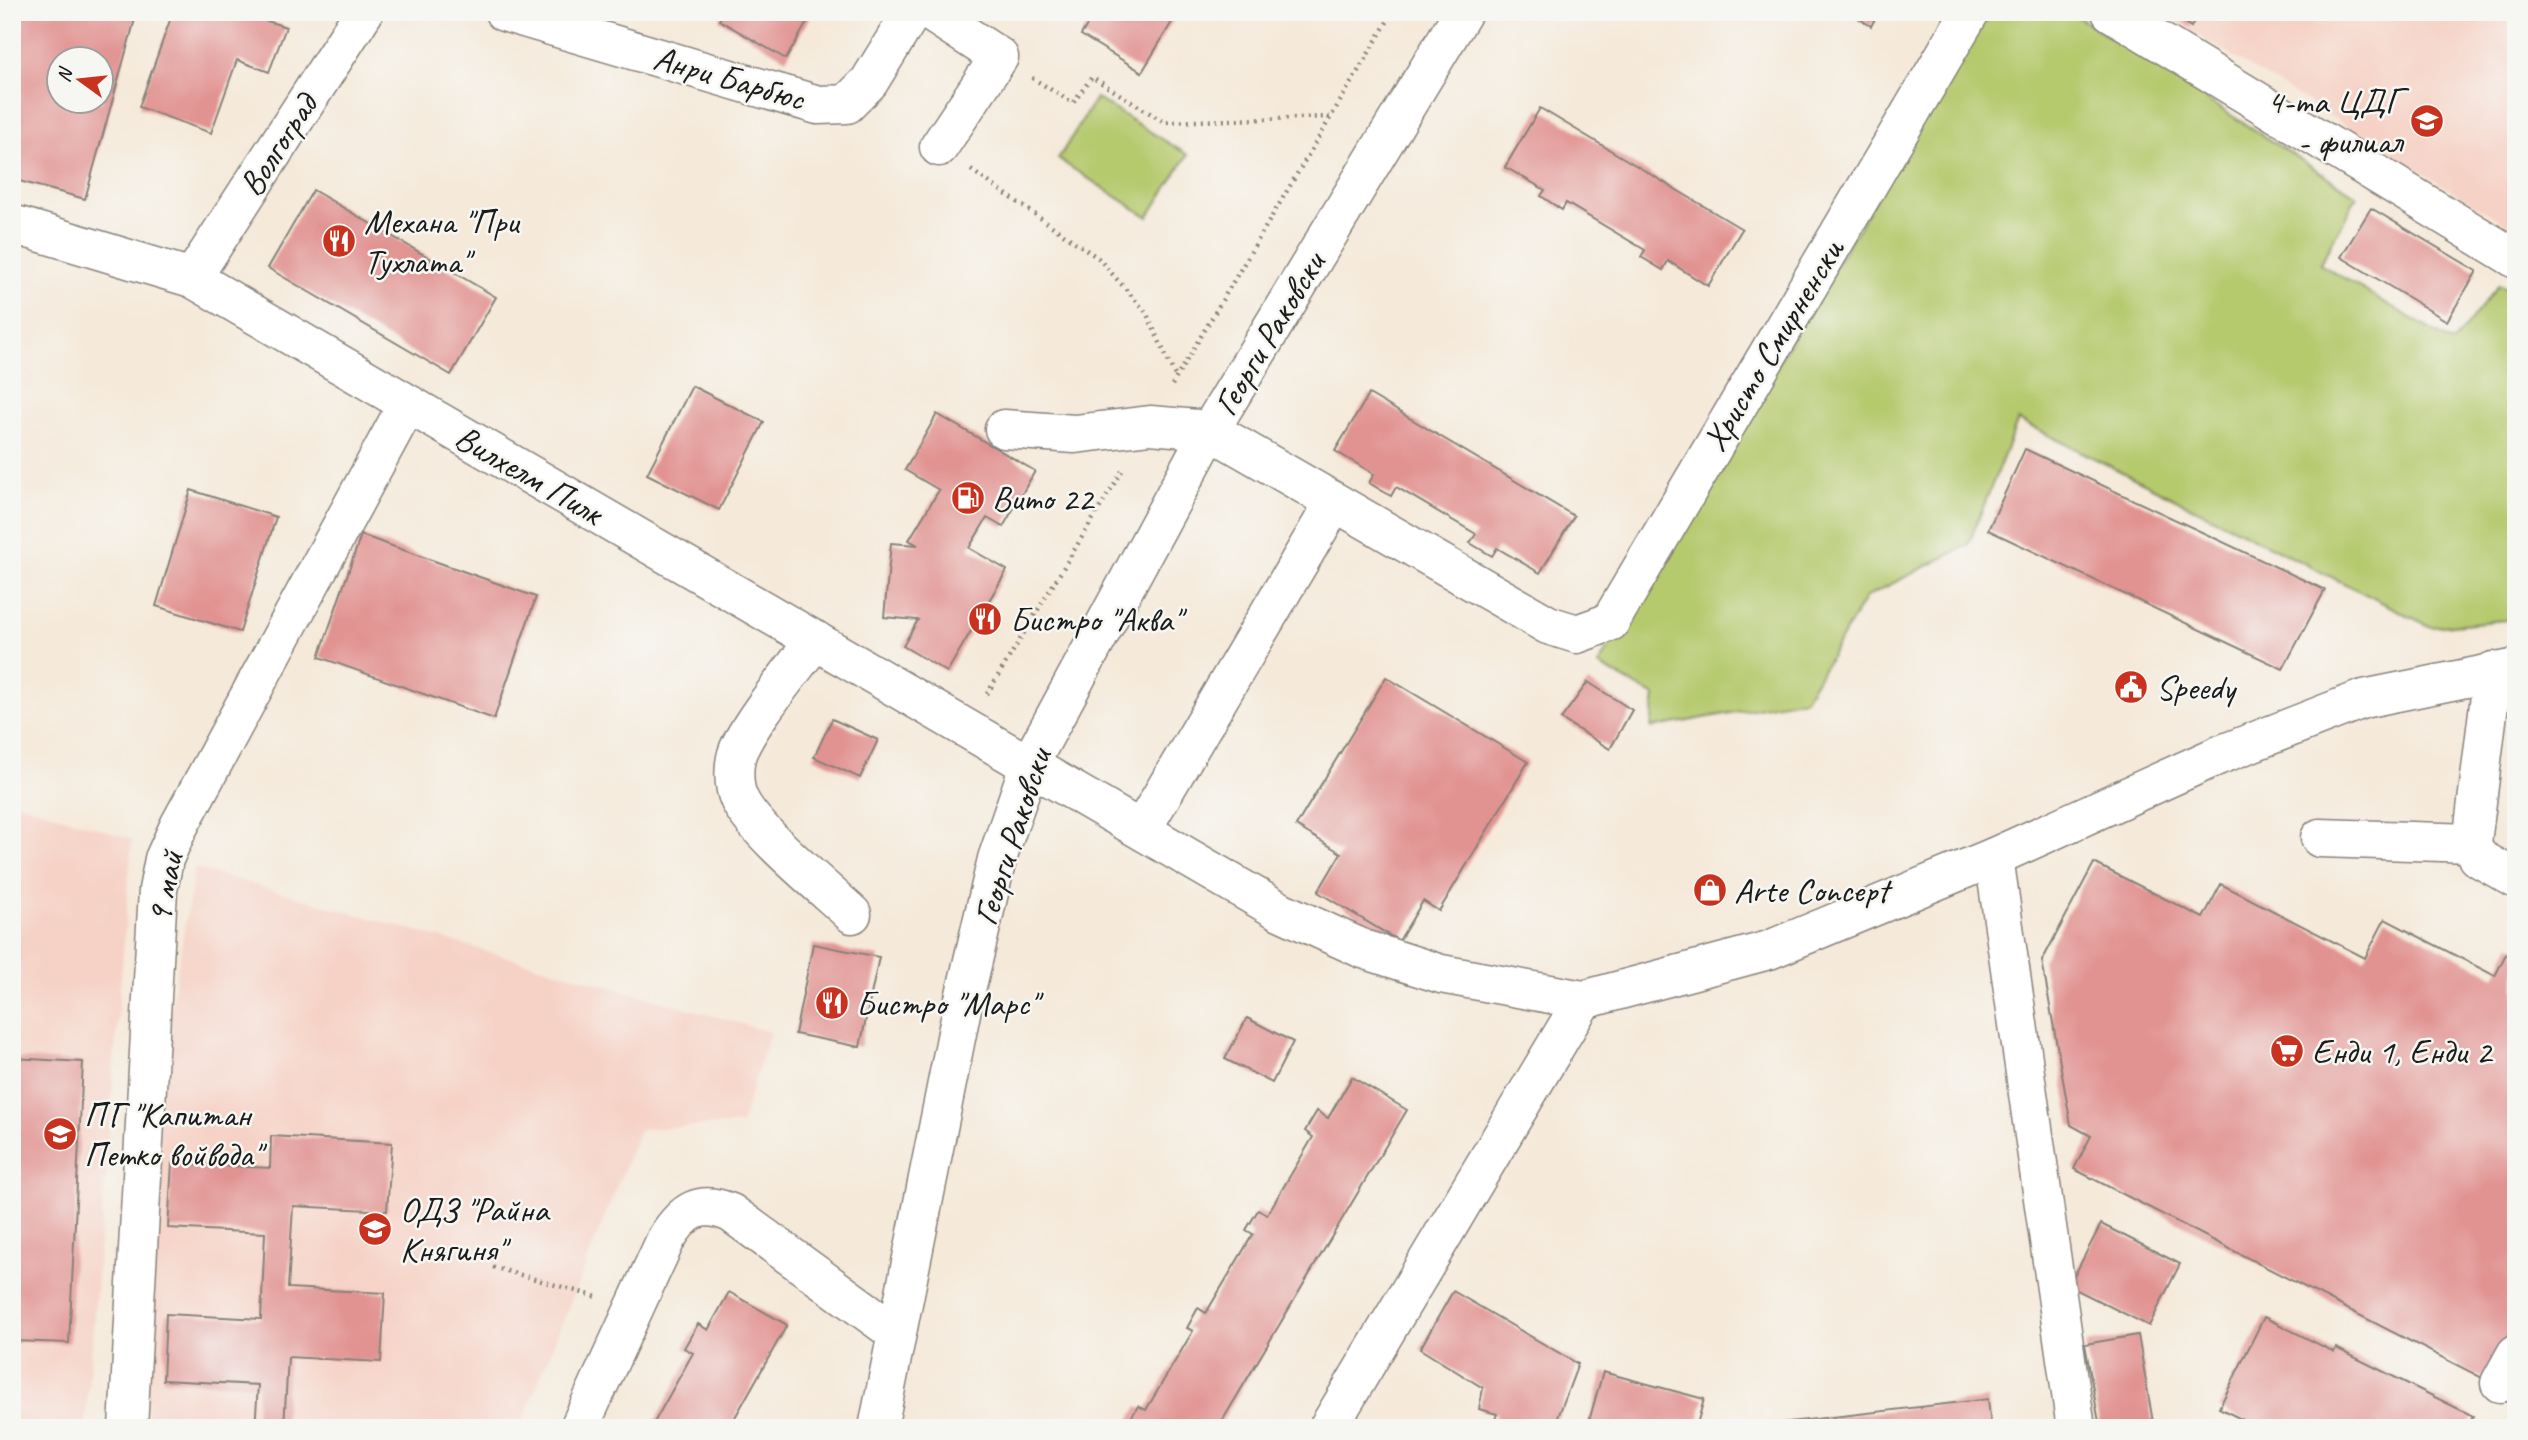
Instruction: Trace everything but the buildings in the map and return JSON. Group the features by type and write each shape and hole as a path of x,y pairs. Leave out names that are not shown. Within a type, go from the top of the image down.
{"street":[{"name":"Волгоград","path":"192,278 363,12"},
{"name":"Анри Барбюс","path":"504,12 818,105 847,104 869,82 912,12"},
{"path":"930,12 999,57 939,148"},
{"name":"Георги Раковски","path":"878,1428 963,1003 997,859 1030,762 1210,430 1463,12"},
{"name":"Христо Смирненски","path":"1210,430 1548,625 1577,634 1610,622 1970,12"},
{"path":"2111,12 2516,259"},
{"name":"Вилхелм Пилк","path":"12,224 192,278 407,405 1030,762 1280,911 1363,949 1441,974 1583,1000"},
{"name":"9 май","path":"128,1428 156,918 164,859 192,802 407,405"},
{"path":"1004,429 1075,434 1150,425 1210,430"},
{"path":"1142,829 1334,503"},
{"path":"815,640 738,752 735,774 738,797 751,819 852,914"},
{"path":"1328,1428 1583,1000 1769,950 1994,858 2217,756 2363,699 2504,670 2472,844 2477,858 2516,879"},
{"path":"2320,838 2472,844"},
{"path":"1994,858 2076,1428"},
{"path":"579,1428 676,1223 690,1210 714,1205 731,1213 896,1333"}],"path":[{"path":"967,727 1150,425 1393,12"},
{"path":"1073,103 1092,77 1164,122 1331,117"},
{"path":"939,148 1098,258 1146,312 1176,378"},
{"path":"493,1267 635,1307"}],"shaded area":[{"name":"4-та ЦДГ - филиал","path":"2160,12 2516,12 2516,230"},
{"name":"ПГ \"Капитан Петко войвода\"","path":"12,801 132,839 85,1428 12,1428"},
{"name":"ОДЗ \"Райна Княгиня\"","path":"195,868 770,1032 741,1124 640,1129 520,1428 146,1428 157,1084"}],"green space":[{"path":"1987,12 2070,12 2357,196 2320,264 2453,343 2499,284 2516,294 2516,619 2431,627 2018,420 1968,545 1866,597 1805,699 1651,728 1655,696 1598,665"},
{"path":"1096,98 1188,155 1148,217 1058,159"}],"place":[{"name":"4-та ЦДГ - филиал","path":"2427,121"},
{"name":"Механа \"При Тухлата\"","path":"339,241"},
{"name":"Вито 22","path":"968,498"},
{"name":"Бистро \"Аква\"","path":"985,619"},
{"name":"Speedy","path":"2131,687"},
{"name":"Arte Concept","path":"1710,890"},
{"name":"Бистро \"Марс\"","path":"832,1003"},
{"name":"Енди 1, Енди 2","path":"2287,1051"},
{"name":"ПГ \"Капитан Петко войвода\"","path":"60,1134"},
{"name":"ОДЗ \"Райна Княгиня\"","path":"375,1229"}]}
